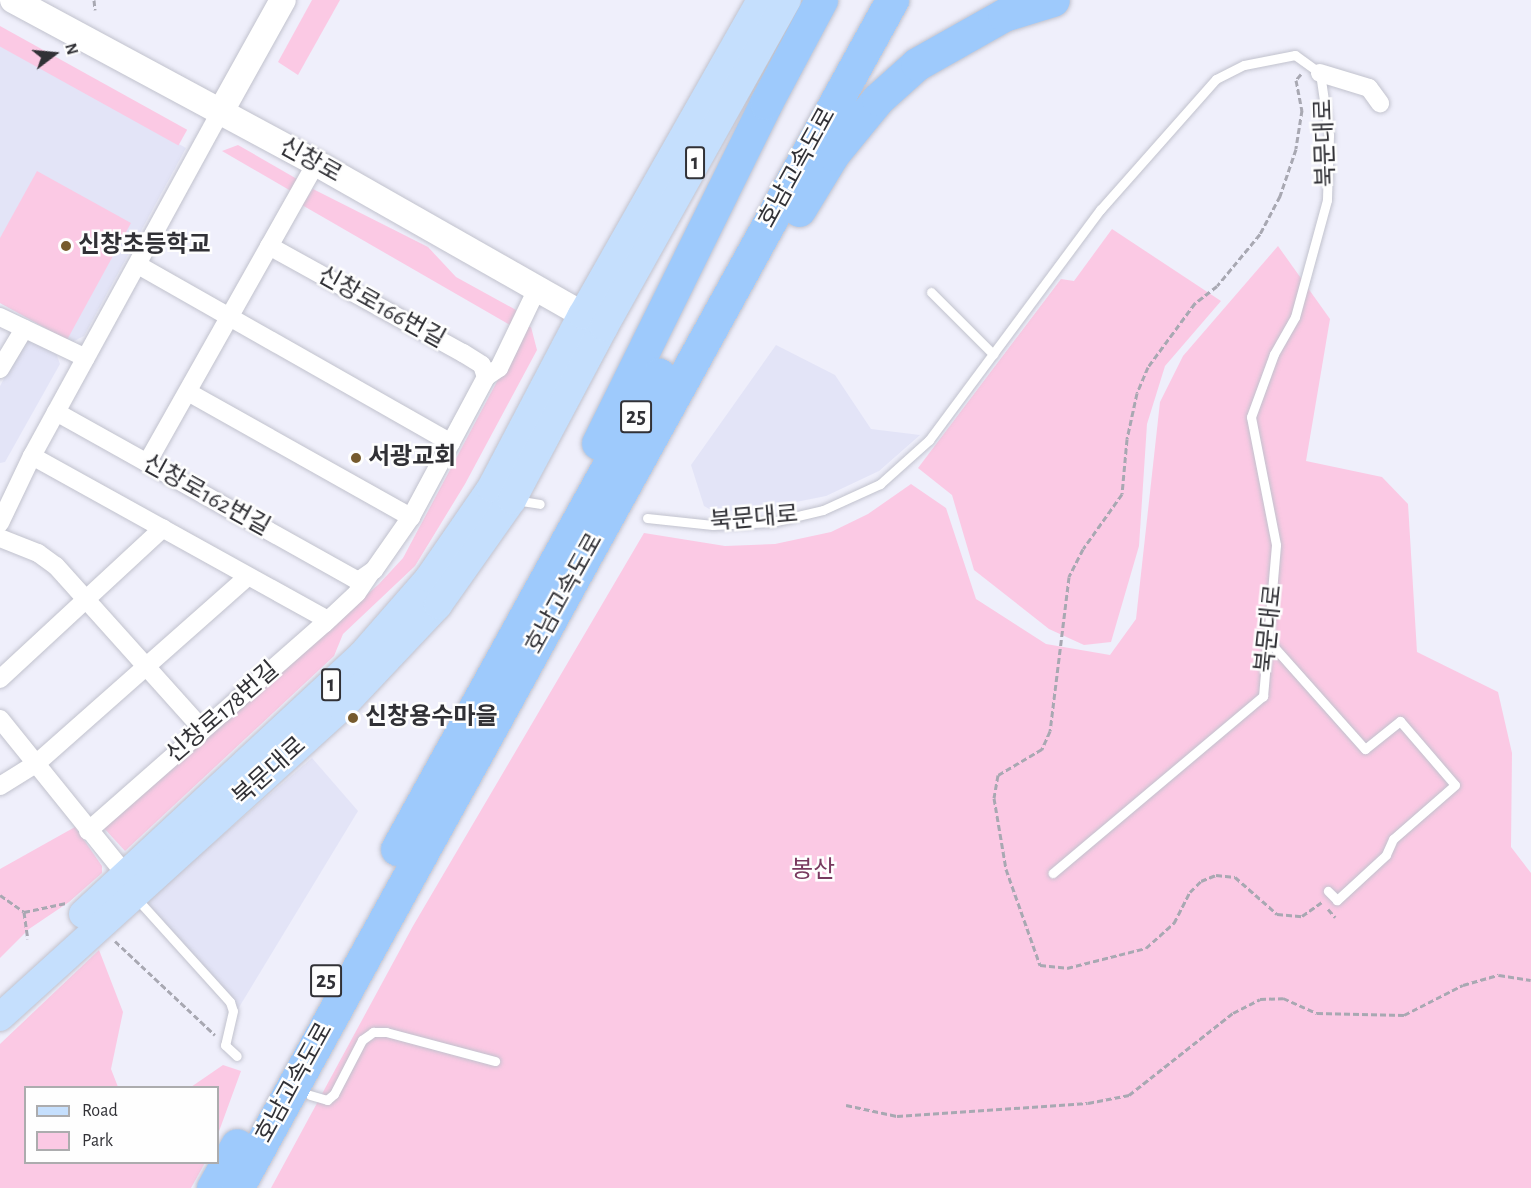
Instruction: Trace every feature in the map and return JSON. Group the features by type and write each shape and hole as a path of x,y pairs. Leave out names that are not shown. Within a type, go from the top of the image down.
{"highway":[{"path":"517,631 551,538 766,103 821,0"},
{"name":"호남고속도로","path":"213,1188 517,631 866,0"},
{"name":"호남고속도로","path":"237,1188 892,0"},
{"path":"623,490 684,412 833,154 878,99 918,64 963,36 1004,15 1053,0"}],"main road":[{"name":"신창로","path":"13,0 316,163 593,321"},
{"path":"220,113 283,0"},
{"name":"북문대로","path":"0,1017 342,707 396,652 438,604 502,494 761,0"},
{"name":"북문대로","path":"593,321 787,0"},
{"name":"북문대로","path":"0,990 223,787 387,629 502,494"}],"street":[{"path":"1314,69 1369,88 1380,103"},
{"path":"0,522 7,492 32,456 220,113"},
{"path":"147,463 316,163"},
{"name":"신창로166번길","path":"269,246 464,353 482,365 486,377"},
{"path":"138,265 451,443"},
{"name":"신창로178번길","path":"88,831 328,620 361,582 411,517 486,377 499,368 537,289"},
{"path":"0,317 86,358"},
{"path":"0,369 24,329"},
{"path":"188,392 411,517"},
{"name":"신창로162번길","path":"56,412 361,582"},
{"path":"32,456 328,620"},
{"path":"0,679 85,597 163,528"},
{"path":"0,538 38,553 56,566 203,730"},
{"path":"0,786 37,763 247,577"},
{"path":"0,719 37,763 88,831 117,864"}],"lane":[{"name":"북문대로","path":"647,518 713,525 772,522 800,517 856,497 880,484 929,440 1100,210 1216,79 1244,65 1295,55 1314,69 1329,135 1328,200 1295,317 1274,354 1251,417 1276,545 1275,583 1266,638 1263,696 1053,873"},
{"path":"931,292 993,354"},
{"path":"502,494 540,504"},
{"path":"1266,638 1365,749 1400,721 1455,785 1393,839 1386,855 1337,900 1328,891"},
{"path":"133,895 230,1002 232,1011 225,1044 237,1056"},
{"path":"310,1095 327,1100 334,1094 362,1040 373,1032 386,1032 495,1061"}],"path":[{"path":"94,0 95,10"},
{"path":"1314,69 1296,80 1302,110 1296,149 1280,196 1260,234 1217,286 1195,303 1148,367 1137,393 1127,439 1122,494 1083,549 1069,577 1050,731 1042,749 998,775 994,798 1006,869 1040,965 1067,968 1146,948 1174,923 1190,891 1201,881 1216,875 1235,877 1277,914 1302,916 1320,901 1335,917"},
{"path":"0,895 24,912 28,939"},
{"path":"24,912 69,902"},
{"path":"110,936 225,1044"},
{"path":"846,1105 897,1116 1088,1103 1129,1095 1233,1013 1260,999 1283,998 1317,1013 1404,1015 1481,980 1499,975 1531,980"}],"shaded area":[{"name":"신창초등학교","path":"0,44 186,148 84,336 72,342 0,303"},
{"path":"32,339 56,353 60,364 5,462 0,463 0,386 24,342"},
{"path":"776,345 835,375 871,429 920,435 879,471 826,496 745,512 711,510 704,506 691,465"},
{"path":"312,758 358,811 238,1009 146,901"}],"green space":[{"path":"312,0 340,0 298,75 278,62"},
{"path":"0,26 187,130 178,145 0,47"},
{"path":"238,145 297,179 291,191 222,151"},
{"path":"37,171 131,223 67,340 0,303 0,238"},
{"path":"313,189 428,247 456,277 516,310 519,319 515,328 302,205"},
{"path":"1112,229 1221,301 1165,366 1147,424 1139,546 1111,642 1084,645 1049,629 974,570 952,495 918,468 1061,279 1074,281"},
{"name":"봉산","path":"1278,246 1330,319 1306,461 1382,477 1408,504 1417,652 1498,692 1512,753 1511,847 1531,873 1531,1188 271,1188 413,926 644,533 725,546 775,544 831,532 868,514 911,484 946,508 976,599 1046,644 1110,655 1136,619 1160,402 1183,356"},
{"path":"526,327 531,327 537,350 465,484 415,566 343,634 334,656 125,851 103,827 379,584 403,558"},
{"path":"75,827 102,866 102,873 69,902 29,929 0,958 0,869"},
{"path":"99,950 123,1012 111,1069 118,1086 24,1086 24,1164 204,1164 191,1188 0,1188 0,1044"},
{"path":"223,1065 241,1071 219,1131 219,1086 192,1086"}],"place":[{"name":"신창초등학교","path":"66,246"},
{"name":"서광교회","path":"356,458"},
{"name":"신창용수마을","path":"353,718"}]}
